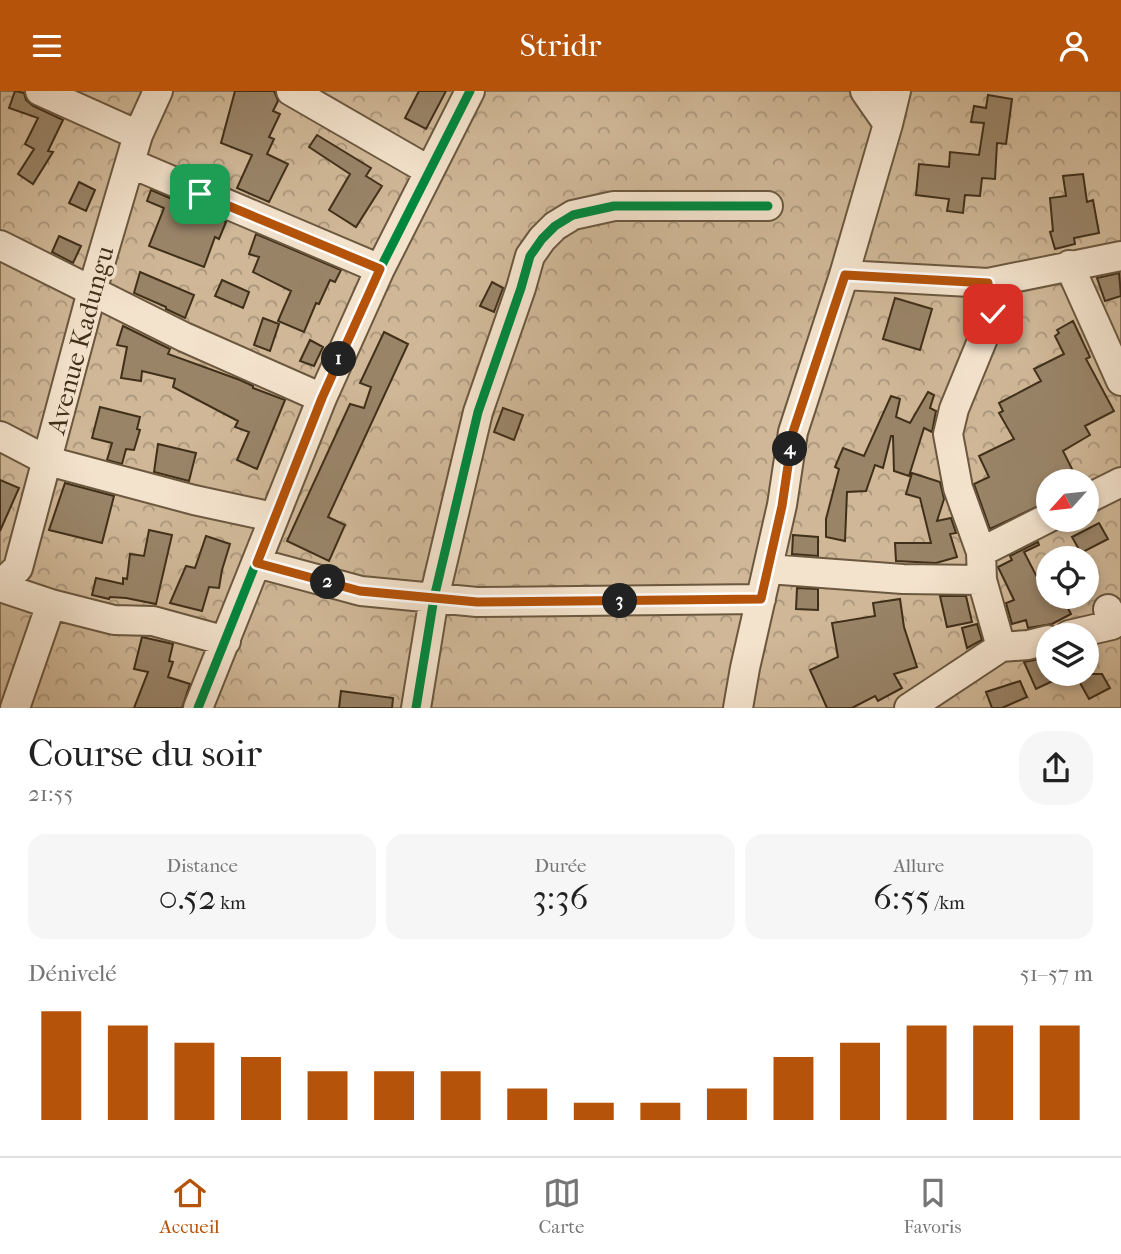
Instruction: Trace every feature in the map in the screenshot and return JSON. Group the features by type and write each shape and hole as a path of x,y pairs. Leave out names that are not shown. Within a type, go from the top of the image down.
{"street":[{"path":"40,91 138,135"},
{"name":"Avenue Kadungu","path":"0,586 18,568 92,291 138,135 158,91"},
{"path":"291,91 428,170"},
{"path":"198,708 322,398 380,269 470,91"},
{"path":"865,91 888,124"},
{"path":"738,708 782,506 793,432 845,275 895,91"},
{"path":"130,163 380,269"},
{"path":"416,708 434,598 478,412 530,256 541,239 573,215 614,206 768,206"},
{"path":"0,245 184,337 322,398"},
{"path":"845,275 988,283 1121,256"},
{"path":"1069,265 1121,381"},
{"path":"988,283 993,314 954,409 948,434 958,488 981,552 982,580 1001,647"},
{"path":"0,436 48,461 194,500 273,517"},
{"path":"1099,493 1121,482"},
{"path":"981,552 1036,524"},
{"path":"257,563 360,591 477,602 761,599"},
{"path":"768,569 916,580 982,580"},
{"path":"0,586 51,604 114,619 153,621 226,641"},
{"path":"15,708 51,604"},
{"path":"1099,628 1112,625 1108,609"},
{"path":"909,708 1001,647 1036,643"}],"green space":[{"path":"0,91 1121,91 1121,708 0,708"}],"building":[{"path":"15,91 24,93 26,100 33,106 63,120 48,151 53,152 33,184 18,174 34,149 25,144 38,118 9,108"},
{"path":"235,91 274,91 278,101 273,111 280,114 269,137 274,139 267,154 288,164 269,202 237,188 252,155 221,143"},
{"path":"419,91 446,91 426,129 405,118"},
{"path":"988,95 1012,99 1006,144 997,143 995,179 982,178 980,196 965,195 963,213 947,211 949,199 916,195 919,164 949,167 950,152 979,155 984,123 971,122 974,106 986,108"},
{"path":"317,135 371,168 366,176 382,186 356,227 329,210 350,174 309,147"},
{"path":"1083,174 1087,202 1093,200 1099,233 1074,238 1075,244 1055,249 1050,232 1053,231 1050,198 1066,196 1063,176"},
{"path":"79,182 95,190 86,211 69,203"},
{"path":"151,190 226,222 219,239 215,237 204,267 149,246 164,208 147,201"},
{"path":"256,234 341,270 335,282 330,280 319,304 316,303 304,332 278,321 291,291 253,272 259,257 249,254"},
{"path":"59,236 81,246 73,263 52,252"},
{"path":"140,272 194,295 185,318 134,293"},
{"path":"1119,273 1121,296 1105,301 1097,278"},
{"path":"222,280 249,292 243,308 215,296"},
{"path":"492,282 503,288 494,312 480,306"},
{"path":"895,298 932,309 920,350 883,339"},
{"path":"263,318 279,324 270,351 254,345"},
{"path":"1073,321 1090,357 1086,359 1114,411 1085,426 1090,435 1063,451 1072,469 1036,469 1036,507 990,529 974,484 989,477 979,456 1014,439 999,413 1003,411 999,403 1041,381 1034,369 1064,354 1055,336 1059,333 1057,330"},
{"path":"123,326 170,349 168,354 240,380 285,400 257,469 237,460 249,432 235,427 238,421 173,387 175,379 142,371 141,381 121,378 127,347 117,345"},
{"path":"384,332 408,344 328,517 345,525 329,561 287,541 350,404 364,408 371,387 360,383"},
{"path":"310,340 323,347 314,366 300,361"},
{"path":"928,392 934,395 930,408 936,411 932,432 924,428 909,476 894,471 891,436 883,468 875,465 866,491 847,492 845,541 826,537 826,519 839,469 835,467 843,448 864,456 891,396 900,399 896,417 910,423"},
{"path":"100,407 140,417 137,429 140,430 134,450 126,449 122,464 107,460 112,443 92,438"},
{"path":"503,408 523,415 514,440 494,432"},
{"path":"158,444 196,453 189,481 154,472"},
{"path":"912,473 940,482 944,499 937,521 951,518 956,533 950,534 957,557 936,563 896,561 895,543 931,543 920,498 906,494"},
{"path":"0,480 19,488 0,531"},
{"path":"65,483 114,496 102,543 49,530"},
{"path":"1099,523 1108,539 1094,546 1077,546 1072,537 1082,532 1099,532"},
{"path":"149,530 172,535 156,604 92,595 96,578 123,584 123,578 127,579 130,554 144,556"},
{"path":"793,535 818,537 818,556 792,554"},
{"path":"206,536 230,544 219,588 209,587 202,611 170,603 186,566 195,568"},
{"path":"1038,542 1039,545 1024,552 1036,575 1036,609 1068,609 1071,614 1054,623 1036,623 1036,627 1028,628 1026,620 1012,624 1006,603 1014,600 998,567 1012,560 1010,556"},
{"path":"797,588 818,589 818,610 796,609"},
{"path":"940,596 966,596 972,622 947,627"},
{"path":"900,599 904,627 917,667 894,674 902,688 878,701 875,696 852,708 827,708 810,670 838,657 832,623 875,616 873,603"},
{"path":"977,624 982,640 967,648 962,628"},
{"path":"142,637 173,644 169,661 173,662 168,677 190,684 182,708 134,708 148,672 134,669"},
{"path":"1036,660 1036,686 1042,686 1036,689 1024,662"},
{"path":"1099,674 1102,674 1110,688 1089,699 1082,686 1099,686"},
{"path":"1020,681 1027,697 1002,708 992,708 986,692"},
{"path":"341,691 393,698 392,708 339,708"}],"cycle path":[{"path":"198,708 322,398 380,269 470,91"},
{"path":"416,708 434,598 478,412 530,256 555,226 573,215 614,206 768,206"}],"route":[{"path":"200,194 380,269 322,398 257,563 360,591 477,602 761,599 782,506 793,432 845,275 988,283 993,314"}]}
